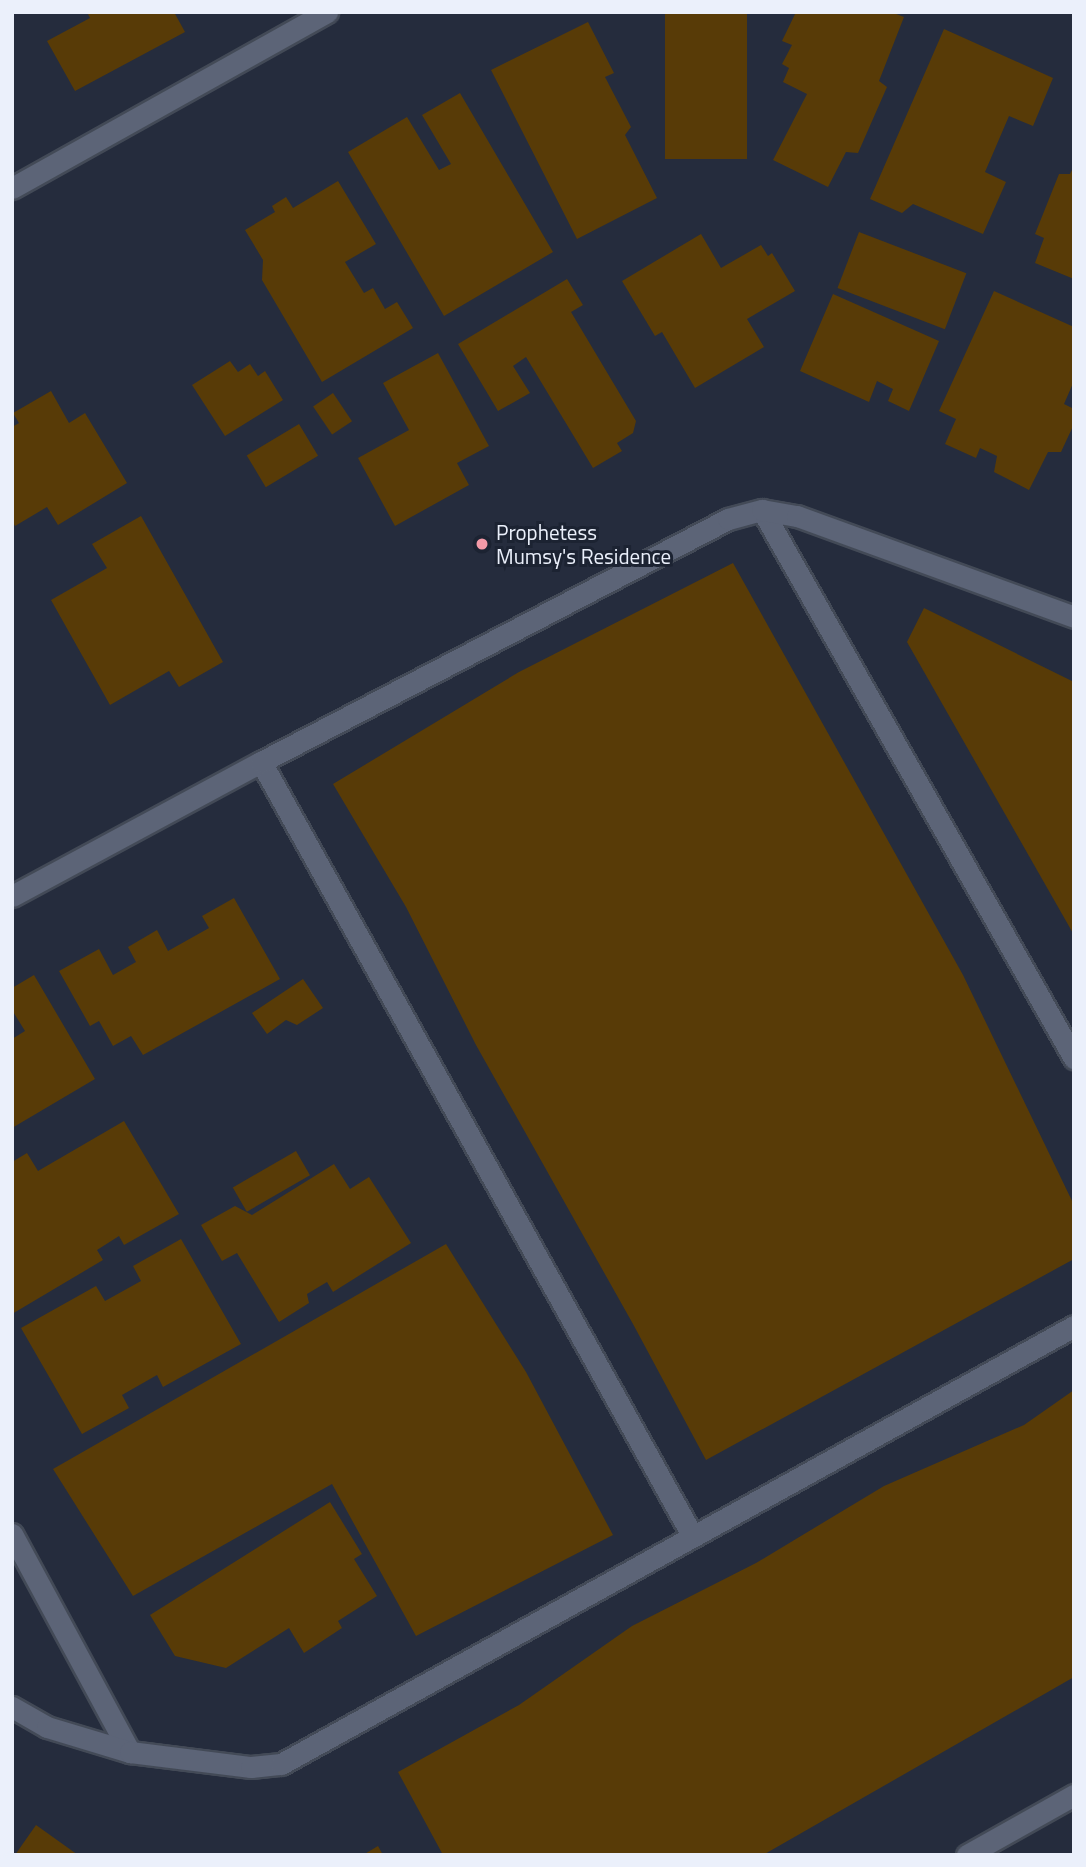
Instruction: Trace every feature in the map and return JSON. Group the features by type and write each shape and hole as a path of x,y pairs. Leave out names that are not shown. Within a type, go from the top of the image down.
{"street":[{"path":"12,188 327,12"},
{"path":"12,895 728,519 762,510 797,516 1074,617"},
{"path":"762,510 1074,1058"},
{"path":"261,762 692,1535"},
{"path":"12,1707 47,1727 130,1752 251,1767 281,1764 1074,1326"},
{"path":"12,1534 130,1752"},
{"path":"967,1855 1074,1795"}],"building":[{"path":"87,12 174,12 185,32 75,91 47,41 90,18"},
{"path":"665,12 747,12 747,159 665,159"},
{"path":"796,12 891,12 904,17 879,81 887,87 858,153 846,152 828,187 773,160 807,94 783,82 789,68 782,64 792,45 782,41"},
{"path":"588,22 614,73 605,77 631,127 625,135 657,198 577,239 491,70"},
{"path":"944,29 1053,78 1033,126 1009,116 985,172 1006,182 983,234 913,204 902,213 870,199"},
{"path":"460,93 553,252 444,316 348,152 407,117 439,170 451,164 422,115"},
{"path":"1074,166 1074,279 1035,263 1044,238 1035,234 1059,174 1070,174"},
{"path":"338,181 376,244 345,262 364,293 373,288 385,309 397,302 413,328 322,382 262,280 263,260 245,230 275,212 272,206 286,197 293,208"},
{"path":"859,232 966,273 945,329 837,288"},
{"path":"701,234 721,268 761,245 768,256 772,253 795,291 747,319 764,347 695,388 662,332 655,336 622,281"},
{"path":"567,279 583,305 571,312 636,421 633,433 617,443 622,451 593,468 526,357 513,366 530,393 498,411 458,344"},
{"path":"994,291 1074,327 1074,381 1064,404 1074,409 1074,424 1061,452 1048,452 1029,490 994,472 997,456 980,448 976,458 945,444 956,419 939,411"},
{"path":"833,294 939,341 909,411 888,401 893,389 877,381 869,402 800,371"},
{"path":"438,353 489,446 457,463 469,485 395,526 358,458 409,430 383,383"},
{"path":"230,361 238,372 250,364 258,376 265,371 283,400 225,436 192,385"},
{"path":"51,391 69,423 85,413 127,483 58,525 47,507 15,526 12,521 12,427 19,423 13,413"},
{"path":"333,393 352,421 332,435 313,406"},
{"path":"299,424 318,456 266,487 247,455"},
{"path":"141,516 223,662 179,687 169,671 110,705 51,600 107,568 92,544"},
{"path":"733,563 963,975 1074,1205 1074,1259 706,1460 476,1045 406,907 333,784 519,672"},
{"path":"924,608 1074,682 1074,935 907,642"},
{"path":"234,898 280,979 143,1055 131,1036 113,1046 99,1021 90,1026 59,971 99,949 113,975 136,962 128,947 157,930 168,951 209,928 202,916"},
{"path":"34,975 95,1079 12,1128 12,1039 25,1031 12,1010 12,988"},
{"path":"303,979 323,1008 297,1025 286,1020 267,1034 252,1013"},
{"path":"124,1121 179,1214 124,1245 119,1236 97,1250 103,1260 12,1314 12,1162 27,1153 38,1171"},
{"path":"296,1151 310,1175 247,1212 233,1188"},
{"path":"334,1164 350,1189 369,1177 411,1243 333,1292 327,1282 307,1294 309,1303 279,1322 237,1253 222,1261 201,1225 235,1206 252,1215"},
{"path":"181,1239 241,1344 163,1387 157,1375 122,1395 129,1408 82,1434 21,1328 96,1286 105,1301 141,1281 133,1266"},
{"path":"446,1244 526,1372 613,1535 416,1636 332,1484 133,1596 53,1469"},
{"path":"1074,1390 1074,1677 763,1855 443,1855 398,1772 519,1705 632,1626 756,1563 884,1486 1024,1425"},
{"path":"330,1502 362,1554 354,1559 377,1596 338,1621 342,1628 304,1653 289,1628 226,1668 175,1656 150,1615"},
{"path":"36,1825 78,1855 15,1855"},
{"path":"378,1846 383,1855 363,1855"}],"place":[{"name":"Prophetess Mumsy's Residence","path":"482,544"}]}
